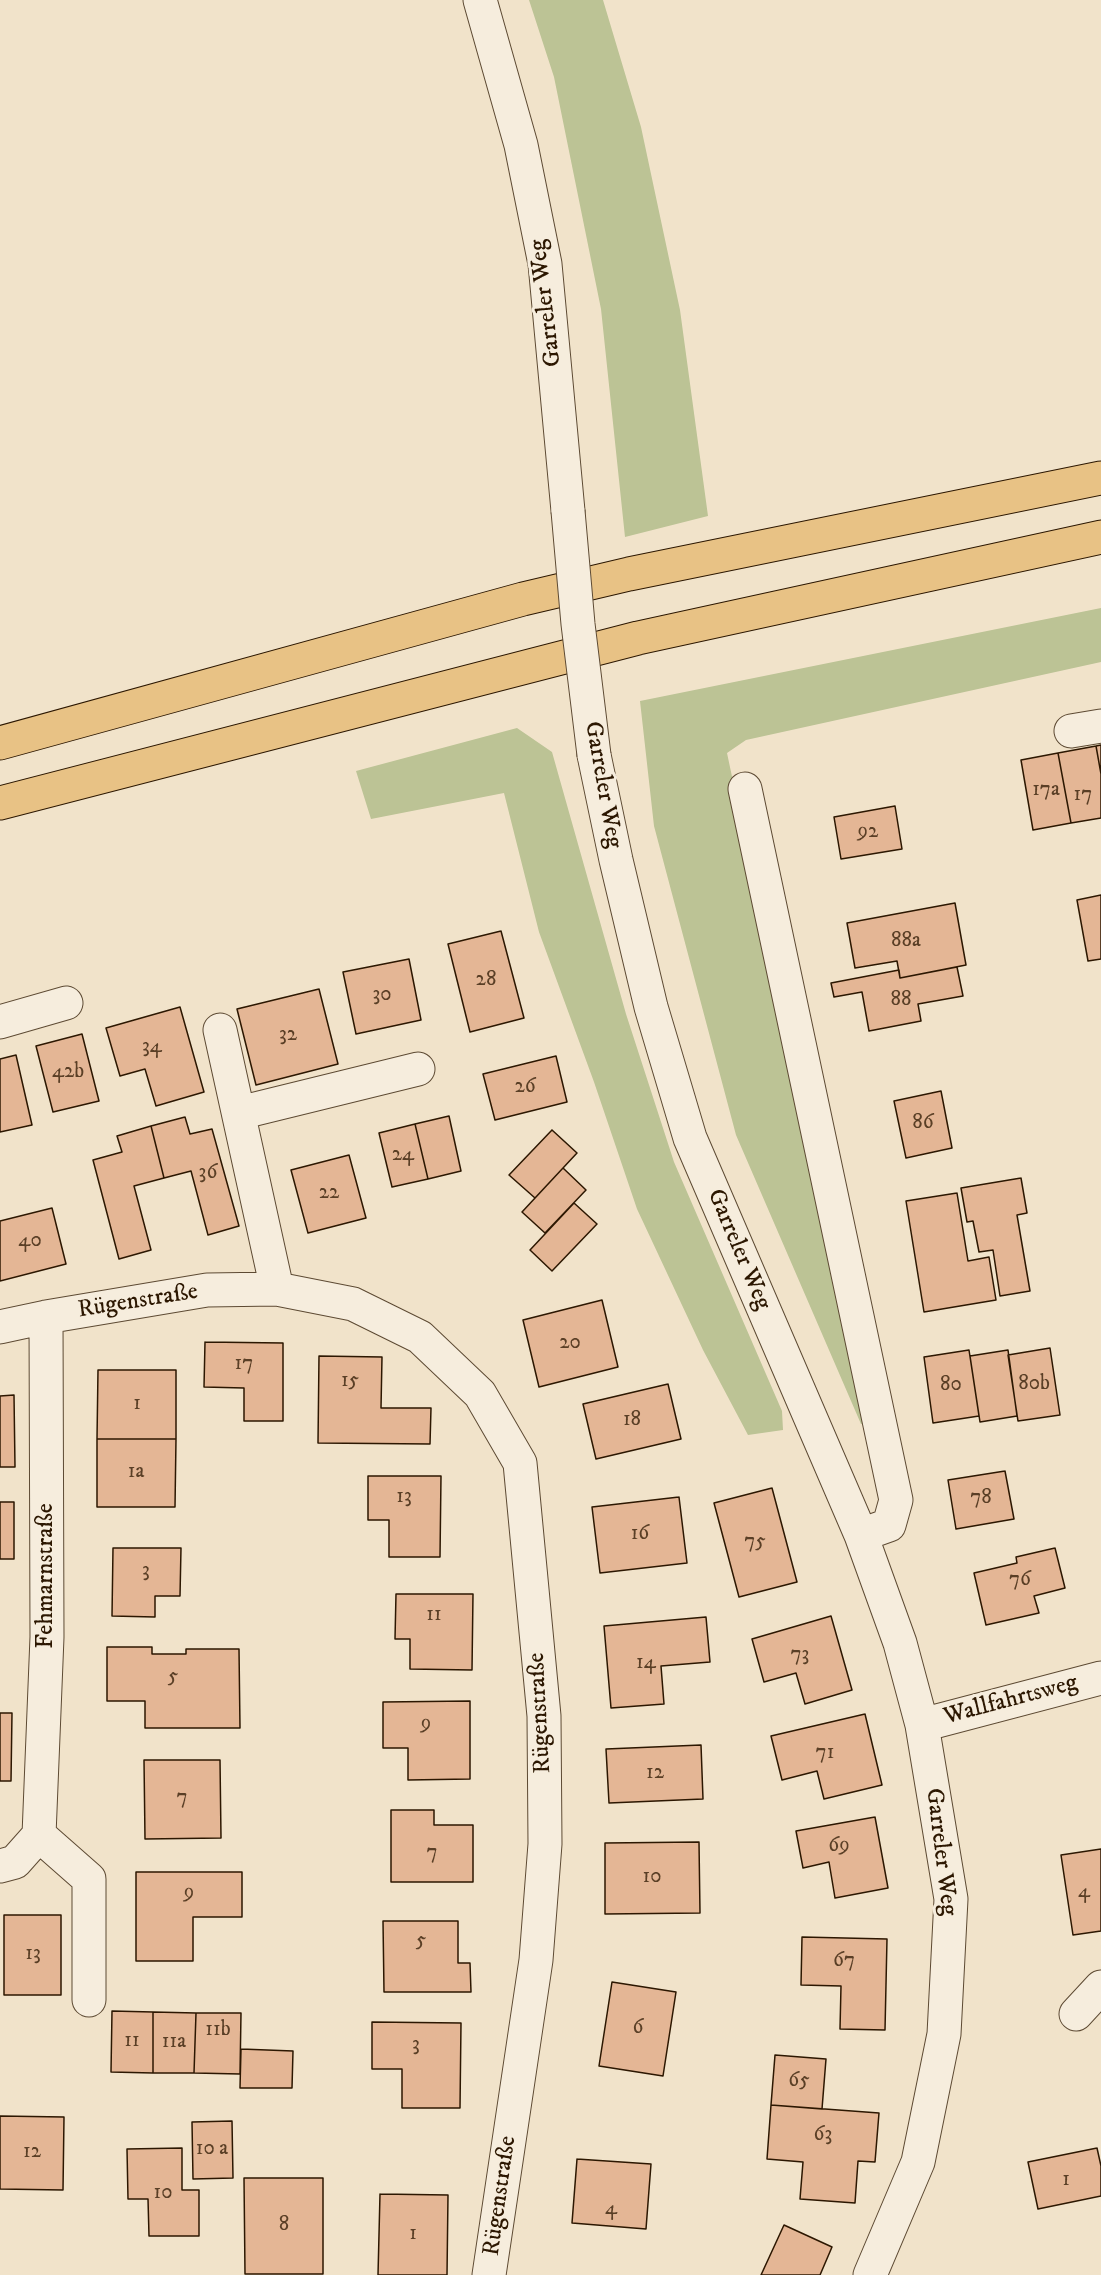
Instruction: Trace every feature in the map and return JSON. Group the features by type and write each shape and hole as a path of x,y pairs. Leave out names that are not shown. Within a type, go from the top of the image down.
{"highway":[{"path":"0,743 533,597 629,574 1101,478"},
{"path":"0,803 638,638 1101,537"}],"street":[{"name":"Garreler Weg","path":"480,0 521,145 545,264 578,624 594,755 616,861 651,1007 690,1138 861,1535 900,1643 922,1725 951,1899 944,2034 918,2162 870,2275"},
{"path":"745,789 896,1500 889,1525 861,1535"},
{"path":"0,1022 66,1003"},
{"path":"219,1030 277,1289"},
{"path":"239,1113 418,1069"},
{"name":"Rügenstraße","path":"0,1327 207,1290 277,1289 352,1304 420,1337 480,1394 520,1463 544,1716 545,1844 536,1960 489,2275"},
{"name":"Fehmarnstraße","path":"39,1835 47,1637 46,1317"},
{"name":"Wallfahrtsweg","path":"922,1725 1101,1678"},
{"path":"0,1866 15,1862 39,1835 89,1879 89,2000"},
{"path":"1076,2014 1101,1987"}],"green space":[{"path":"529,0 603,0 641,127 680,310 708,516 625,537 601,309 554,77"},
{"path":"1101,608 1101,662 746,740 727,753 869,1423 861,1424 736,1135 654,826 640,701"},
{"path":"517,728 552,752 626,1014 674,1162 782,1411 783,1430 748,1435 703,1350 637,1209 594,1082 539,932 504,793 371,819 356,771"}],"building":[{"path":"1101,745 1101,774 1096,746"},
{"path":"1096,746 1101,774 1101,818 1071,823 1058,753"},
{"path":"1058,753 1071,823 1033,830 1021,760"},
{"path":"895,806 902,849 841,859 834,817"},
{"path":"1101,895 1101,959 1088,961 1077,900"},
{"path":"955,903 966,965 900,978 897,961 855,968 847,923"},
{"path":"501,931 524,1018 470,1032 448,944"},
{"path":"409,959 421,1020 356,1034 343,972"},
{"path":"957,967 963,996 918,1004 921,1021 869,1031 862,992 834,997 831,983 899,970 900,978"},
{"path":"319,989 338,1064 256,1085 237,1009"},
{"path":"180,1007 204,1092 156,1106 145,1069 120,1076 106,1028"},
{"path":"82,1034 99,1101 53,1112 36,1046"},
{"path":"16,1055 32,1125 0,1132 0,1059"},
{"path":"556,1056 567,1102 495,1120 483,1074"},
{"path":"941,1091 952,1148 906,1158 894,1101"},
{"path":"449,1116 461,1171 428,1179 415,1124"},
{"path":"185,1117 190,1134 212,1129 239,1226 208,1235 191,1171 164,1178 151,1126"},
{"path":"415,1124 428,1179 392,1187 379,1133"},
{"path":"151,1126 164,1178 134,1186 151,1250 119,1259 93,1160 122,1152 117,1136"},
{"path":"552,1130 577,1153 535,1198 509,1175"},
{"path":"349,1155 366,1218 308,1233 291,1170"},
{"path":"563,1168 586,1190 545,1233 522,1212"},
{"path":"1021,1178 1027,1213 1017,1215 1030,1291 1000,1296 993,1250 979,1252 973,1221 967,1222 961,1188"},
{"path":"957,1193 968,1261 989,1257 996,1300 924,1312 906,1201"},
{"path":"574,1203 597,1224 552,1271 530,1250"},
{"path":"52,1208 66,1264 0,1281 0,1221"},
{"path":"602,1300 618,1367 539,1387 523,1320"},
{"path":"205,1342 283,1343 283,1421 244,1421 244,1388 204,1387"},
{"path":"1050,1348 1060,1415 1018,1421 1008,1355"},
{"path":"969,1350 979,1416 933,1423 924,1357"},
{"path":"1008,1350 1017,1416 980,1422 970,1356"},
{"path":"319,1356 382,1357 381,1408 431,1408 430,1444 318,1443"},
{"path":"98,1370 176,1370 176,1439 97,1439"},
{"path":"668,1384 681,1439 596,1459 583,1404"},
{"path":"14,1395 15,1467 0,1467 0,1396"},
{"path":"97,1439 176,1439 175,1507 97,1507"},
{"path":"1005,1471 1014,1519 956,1529 948,1480"},
{"path":"368,1476 441,1476 440,1557 389,1557 389,1520 368,1520"},
{"path":"772,1488 797,1582 739,1597 714,1503"},
{"path":"679,1497 687,1563 600,1573 592,1507"},
{"path":"0,1502 14,1502 14,1559 0,1559"},
{"path":"113,1548 181,1548 180,1596 155,1596 155,1617 112,1616"},
{"path":"1055,1548 1065,1588 1034,1596 1039,1613 986,1625 974,1573 1017,1563 1016,1557"},
{"path":"396,1594 473,1594 472,1670 410,1669 410,1639 395,1639"},
{"path":"831,1616 852,1690 805,1704 796,1673 764,1682 752,1639"},
{"path":"706,1617 710,1662 661,1666 664,1704 611,1708 604,1626"},
{"path":"107,1647 152,1647 152,1654 186,1654 186,1649 239,1649 240,1728 145,1728 145,1701 107,1701"},
{"path":"470,1701 470,1779 408,1780 408,1748 383,1748 383,1702"},
{"path":"0,1713 12,1713 11,1781 0,1781"},
{"path":"865,1714 882,1785 824,1799 817,1771 782,1780 771,1736"},
{"path":"701,1745 703,1799 609,1803 606,1749"},
{"path":"144,1760 220,1760 221,1838 145,1839"},
{"path":"391,1810 434,1810 434,1825 473,1825 473,1882 391,1882"},
{"path":"875,1817 888,1888 835,1898 829,1862 803,1868 796,1831"},
{"path":"699,1842 700,1913 605,1914 605,1843"},
{"path":"1101,1849 1101,1931 1073,1935 1061,1855"},
{"path":"136,1872 242,1872 242,1917 193,1917 193,1961 136,1961"},
{"path":"4,1915 61,1915 61,1995 4,1995"},
{"path":"383,1921 458,1921 458,1963 470,1963 471,1992 384,1992"},
{"path":"802,1937 887,1939 885,2030 840,2029 841,1986 801,1985"},
{"path":"612,1982 676,1992 663,2076 599,2066"},
{"path":"112,2011 153,2012 153,2073 111,2072"},
{"path":"153,2012 196,2013 194,2073 153,2073"},
{"path":"196,2013 241,2013 240,2074 194,2073"},
{"path":"372,2022 461,2023 460,2108 402,2108 402,2069 372,2069"},
{"path":"241,2049 293,2051 292,2088 240,2088"},
{"path":"775,2055 826,2059 822,2109 771,2105"},
{"path":"771,2105 879,2113 875,2162 858,2161 855,2203 800,2199 803,2162 767,2159"},
{"path":"0,2116 64,2117 63,2190 0,2189"},
{"path":"232,2121 233,2178 193,2179 192,2122"},
{"path":"182,2148 182,2190 199,2190 199,2236 149,2236 148,2199 128,2199 127,2149"},
{"path":"1097,2148 1101,2166 1101,2196 1038,2209 1028,2162"},
{"path":"577,2159 651,2164 646,2229 572,2223"},
{"path":"244,2178 323,2178 323,2274 245,2274"},
{"path":"380,2194 448,2195 447,2275 378,2275"},
{"path":"784,2225 832,2247 820,2275 761,2275"}]}
